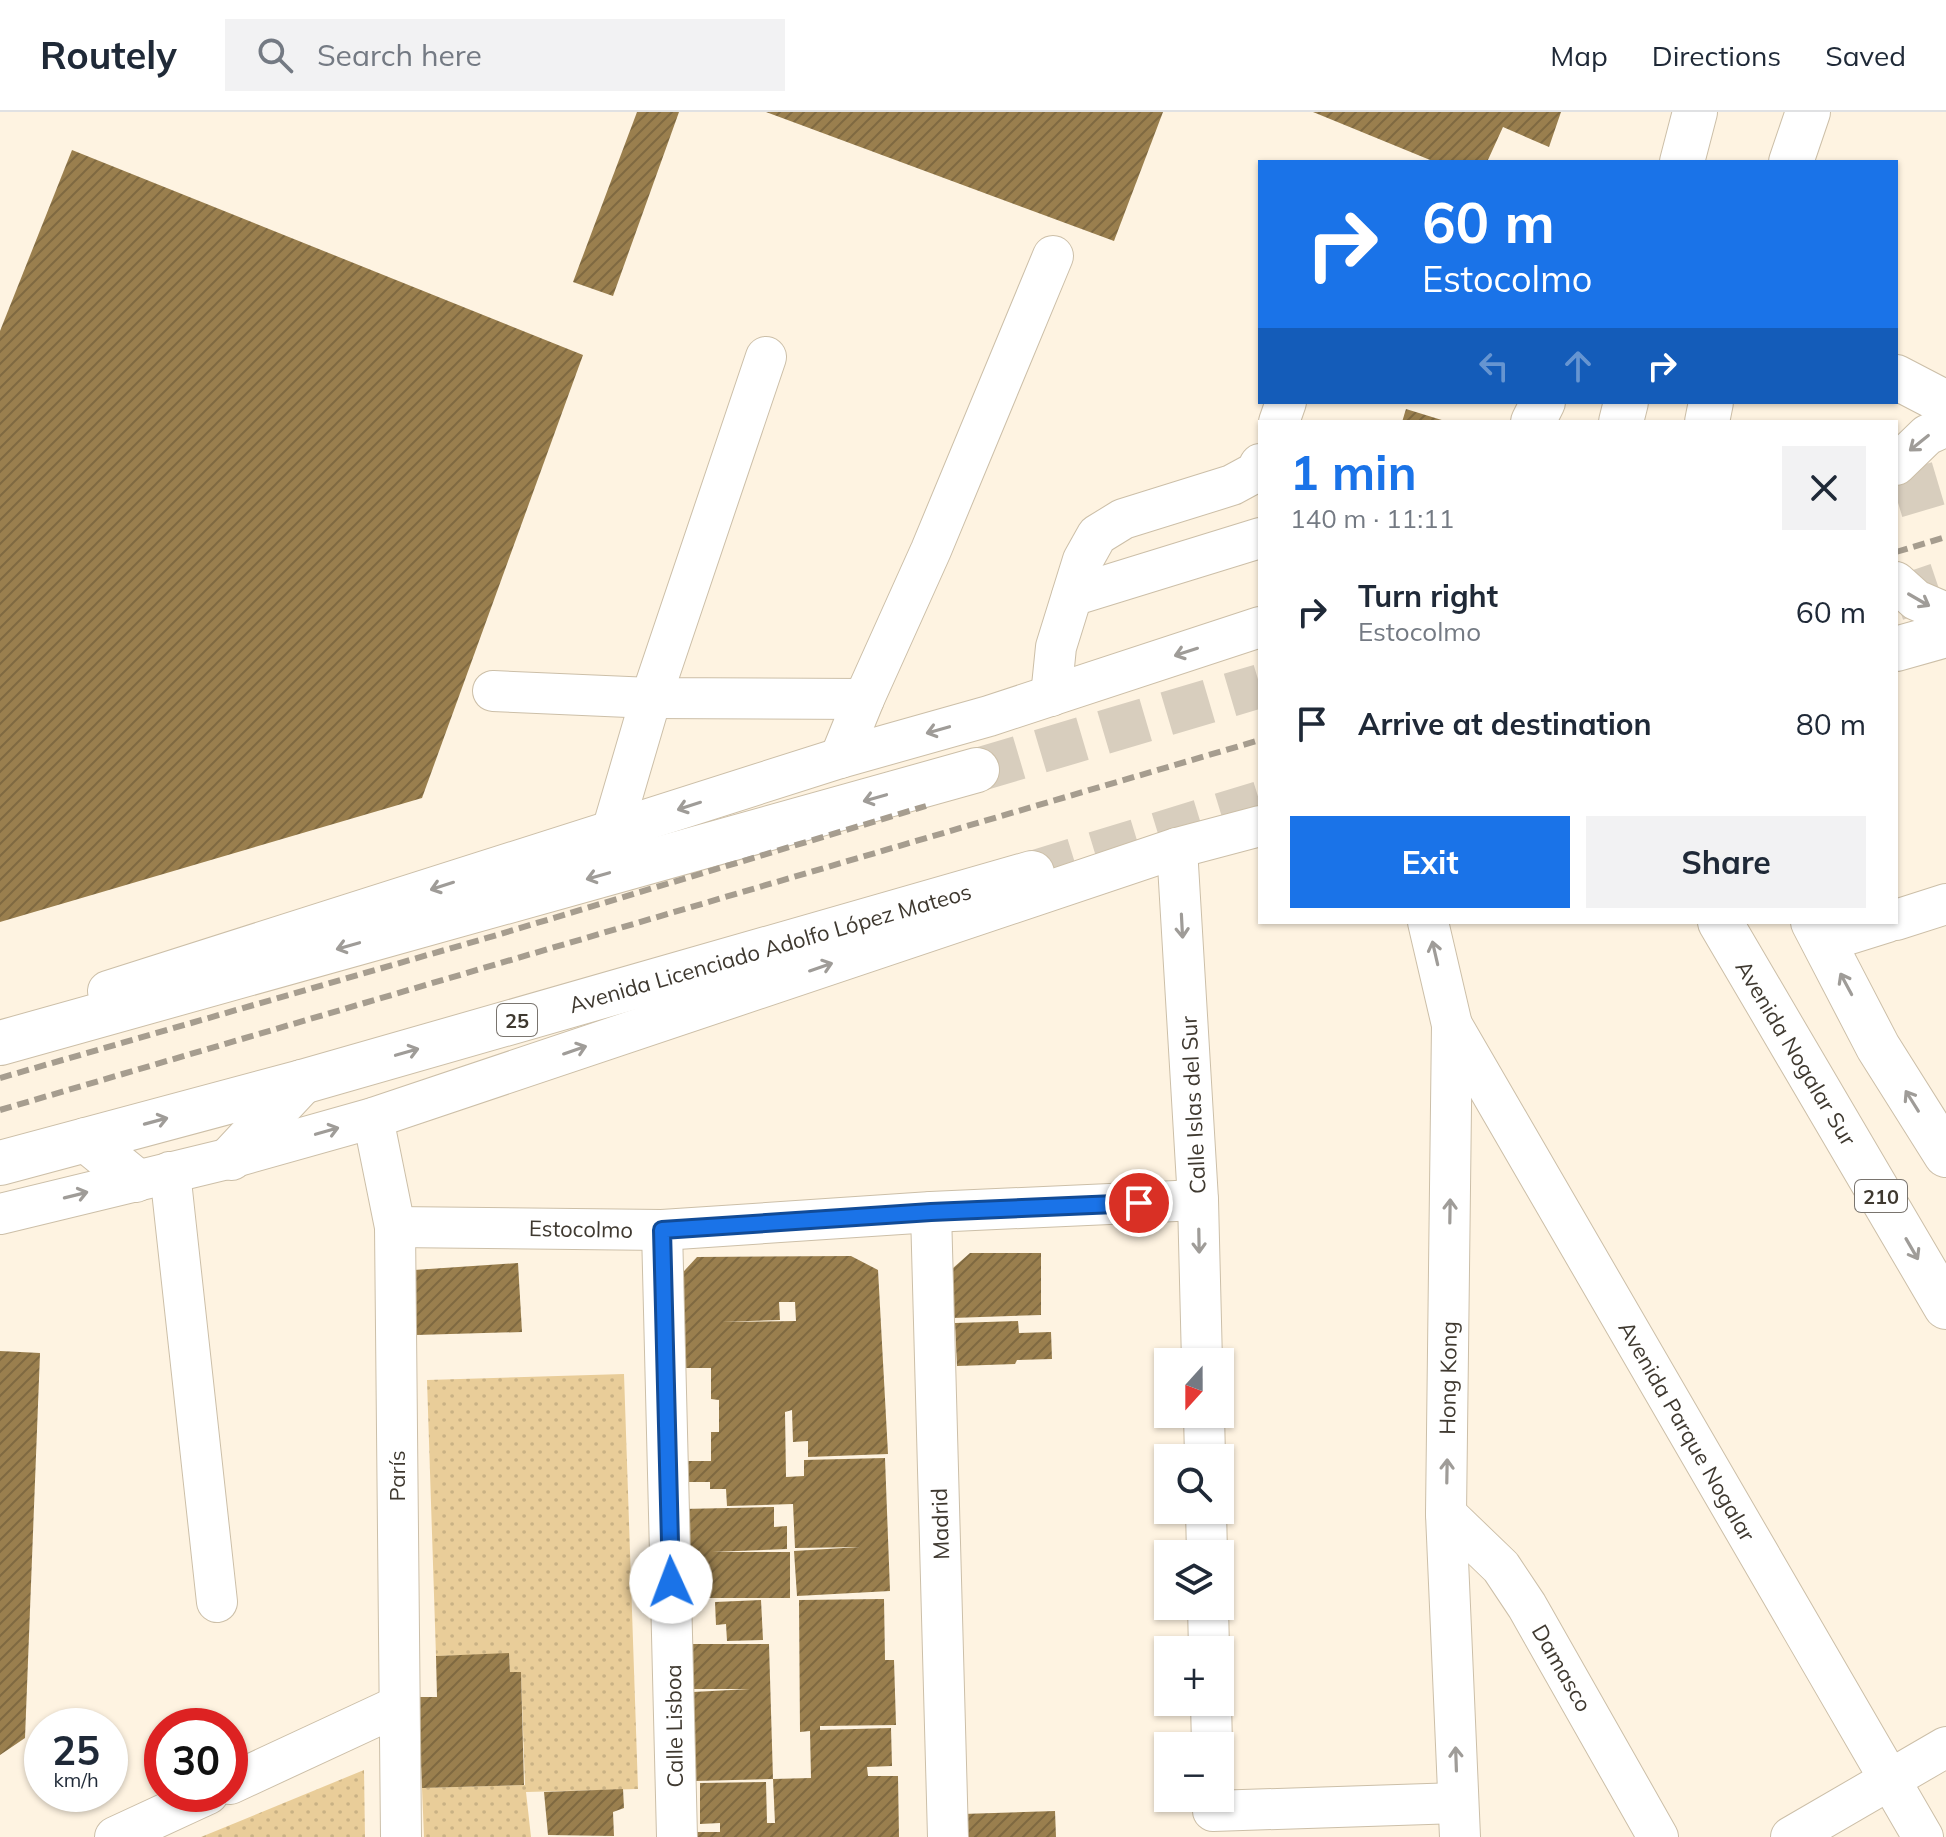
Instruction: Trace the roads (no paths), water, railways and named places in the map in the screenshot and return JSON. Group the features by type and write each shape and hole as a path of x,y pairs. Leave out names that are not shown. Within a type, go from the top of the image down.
{"main road":[{"path":"1792,160 1808,112"},
{"path":"1817,160 1819,112"},
{"path":"1898,378 1946,403"},
{"path":"1898,648 1946,635"},
{"path":"9,1041 977,770"},
{"name":"Avenida Licenciado Adolfo López Mateos","path":"0,1163 302,1082 1032,873"},
{"name":"Avenida Nogalar Sur","path":"1720,924 1946,1307"},
{"path":"1818,932 1878,1047 1946,1155"},
{"path":"231,1158 302,1082"},
{"path":"86,1140 152,1176"}],"street":[{"path":"840,758 931,550 1053,256"},
{"path":"612,831 651,698 766,357"},
{"path":"1898,463 1927,435 1946,426"},
{"path":"1051,696 1056,647 1083,560 1097,535 1123,519 1232,485 1258,468"},
{"path":"1072,596 1258,539"},
{"path":"1898,584 1916,600 1946,613"},
{"path":"9,1041 44,1016 74,1002 840,758 1051,696 1258,628"},
{"path":"493,691 651,698 864,699"},
{"path":"0,1214 231,1158 373,1118 1177,848 1258,827"},
{"name":"Calle Islas del Sur","path":"1177,848 1198,1200 1202,1348"},
{"path":"1898,919 1946,904"},
{"name":"Hong Kong","path":"1428,924 1452,1025 1446,1514 1459,1820"},
{"path":"1818,932 1874,924"},
{"name":"Avenida Parque Nogalar","path":"1452,1025 1923,1837"},
{"name":"París","path":"373,1118 395,1227 401,1837"},
{"path":"152,1176 217,1602"},
{"name":"Estocolmo","path":"395,1227 662,1230 931,1212 1198,1200"},
{"name":"Madrid","path":"931,1212 948,1837"},
{"name":"Calle Lisboa","path":"662,1230 677,1837"},
{"name":"Damasco","path":"1446,1514 1501,1567 1527,1606 1658,1837"},
{"path":"248,1776 398,1706"},
{"path":"1791,1837 1946,1747"},
{"path":"115,1837 169,1812"},
{"path":"1213,1815 1459,1820"}],"tunnel":[{"path":"1898,495 1946,481"},
{"path":"1898,598 1946,582"},
{"path":"977,770 1258,687"},
{"path":"1032,873 1258,804"}],"railway":[{"path":"1898,551 1946,537"},
{"path":"0,1110 1258,741"},
{"path":"0,1078 497,935 926,806"}]}
